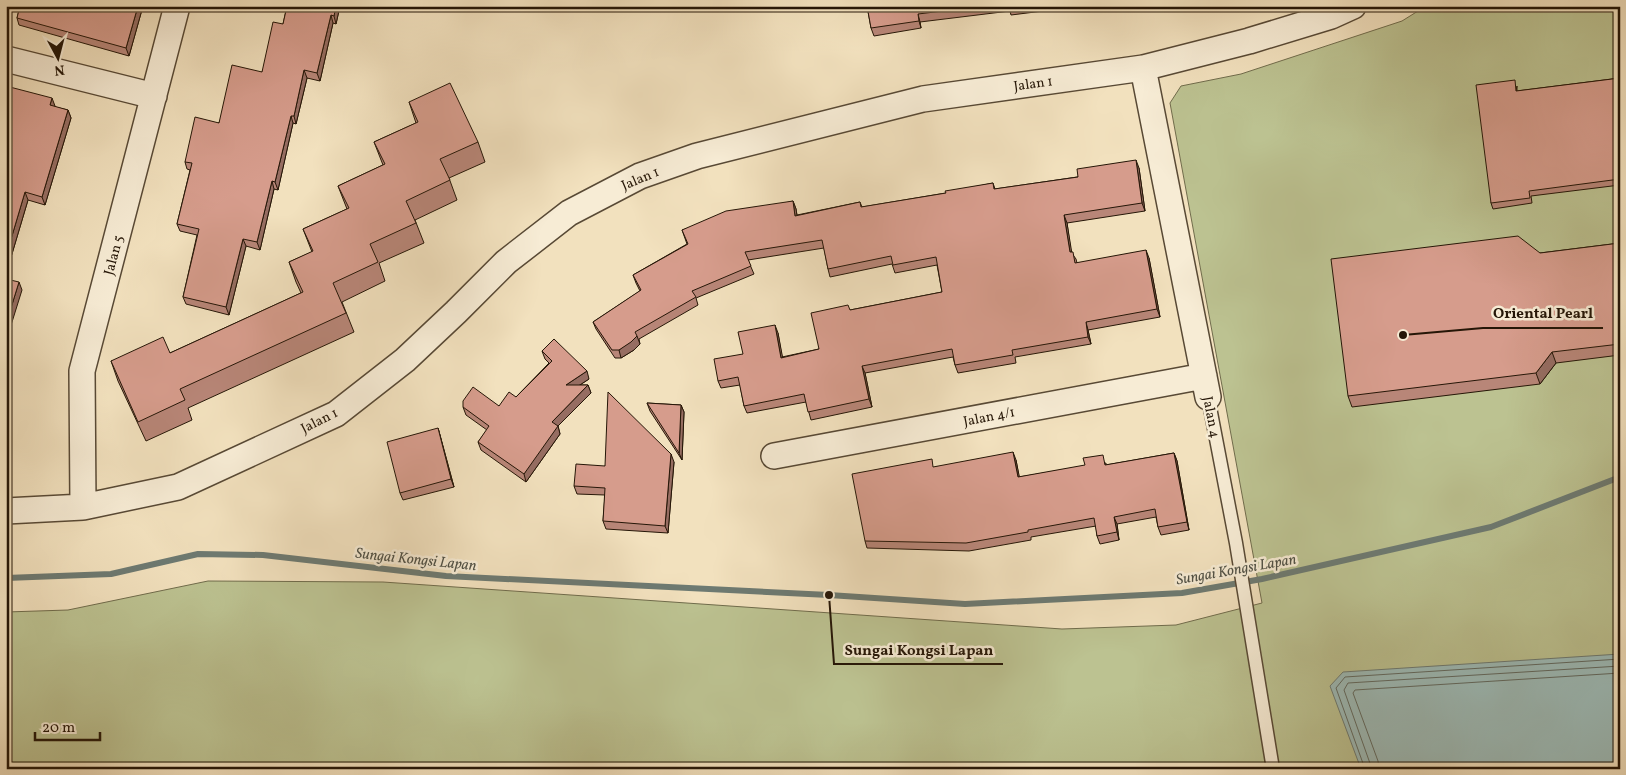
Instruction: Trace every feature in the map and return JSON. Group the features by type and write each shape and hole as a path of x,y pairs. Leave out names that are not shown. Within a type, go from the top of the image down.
{"street":[{"name":"Jalan 5","path":"83,507 82,371 177,6"},
{"name":"Jalan 1","path":"6,511 83,507 178,487 336,414 405,360 506,262 569,213 640,176 697,156 923,99 1143,68 1249,41 1331,16 1353,6"},
{"path":"6,59 154,96"},
{"name":"Jalan 4","path":"1143,68 1206,387"},
{"name":"Jalan 4/1","path":"774,456 1206,387"}],"lane":[{"name":"Jalan 4","path":"1206,387 1236,543 1273,769"}],"green space":[{"path":"1426,6 1620,6 1620,769 6,769 6,612 68,610 208,581 383,582 1062,629 1176,625 1262,603 1170,103 1181,86 1241,74 1402,21"}],"water":[{"path":"1620,654 1620,769 1361,769 1330,686 1343,672"}],"building":[{"path":"20,6 138,6 126,48 17,18"},
{"path":"287,6 336,6 334,16 331,15 317,73 304,70 294,116 291,116 275,182 272,181 257,242 243,239 226,307 183,297 199,229 177,224 192,163 185,162 195,117 219,123 232,65 262,72 273,22 283,24"},
{"path":"867,6 984,6 918,14 919,21 871,28"},
{"path":"1620,78 1620,179 1529,191 1530,198 1491,203 1476,85 1515,80 1516,91"},
{"path":"450,83 478,142 440,159 450,180 406,201 416,223 370,244 378,262 333,283 346,313 180,389 185,400 138,422 111,361 163,337 170,353 303,292 289,262 313,251 303,229 349,208 338,186 385,164 374,142 418,122 409,102"},
{"path":"6,86 52,98 50,105 68,110 42,197 25,192 6,256"},
{"path":"1136,160 1142,203 1064,215 1070,252 1073,252 1075,263 1146,250 1157,309 1086,322 1088,337 1012,350 1013,355 955,365 952,349 862,366 869,399 808,412 804,394 744,406 738,377 718,381 714,359 743,354 738,332 775,325 781,358 819,349 811,313 848,305 850,310 942,292 936,257 893,265 891,256 828,269 822,240 745,252 751,266 692,291 696,297 635,332 637,336 619,350 612,350 593,322 641,290 633,275 688,244 682,230 726,211 793,201 795,216 860,202 861,207 993,183 994,189 1078,177 1077,169"},
{"path":"1518,236 1540,253 1620,243 1620,344 1552,352 1536,373 1348,396 1331,259"},
{"path":"6,279 19,282 6,324"},
{"path":"554,339 587,371 566,385 588,385 552,422 558,426 524,474 478,442 489,426 463,407 463,401 473,387 499,406 509,392 516,397 552,361 542,351"},
{"path":"608,392 671,454 665,526 603,521 605,488 574,486 576,464 605,466"},
{"path":"647,403 681,405 679,453"},
{"path":"438,428 451,479 400,493 387,442"},
{"path":"1013,452 1018,477 1085,465 1083,458 1103,455 1105,465 1174,453 1187,522 1158,527 1155,509 1114,517 1117,532 1097,536 1094,518 966,543 865,541 852,474 932,459 933,467"}],"waterway":[{"name":"Sungai Kongsi Lapan","path":"6,578 111,574 198,554 263,555 446,576 829,595 965,604 1182,593 1262,579 1491,527 1620,477"}],"place":[{"name":"Oriental Pearl","path":"1403,335"},
{"name":"Sungai Kongsi Lapan","path":"829,595"}]}
